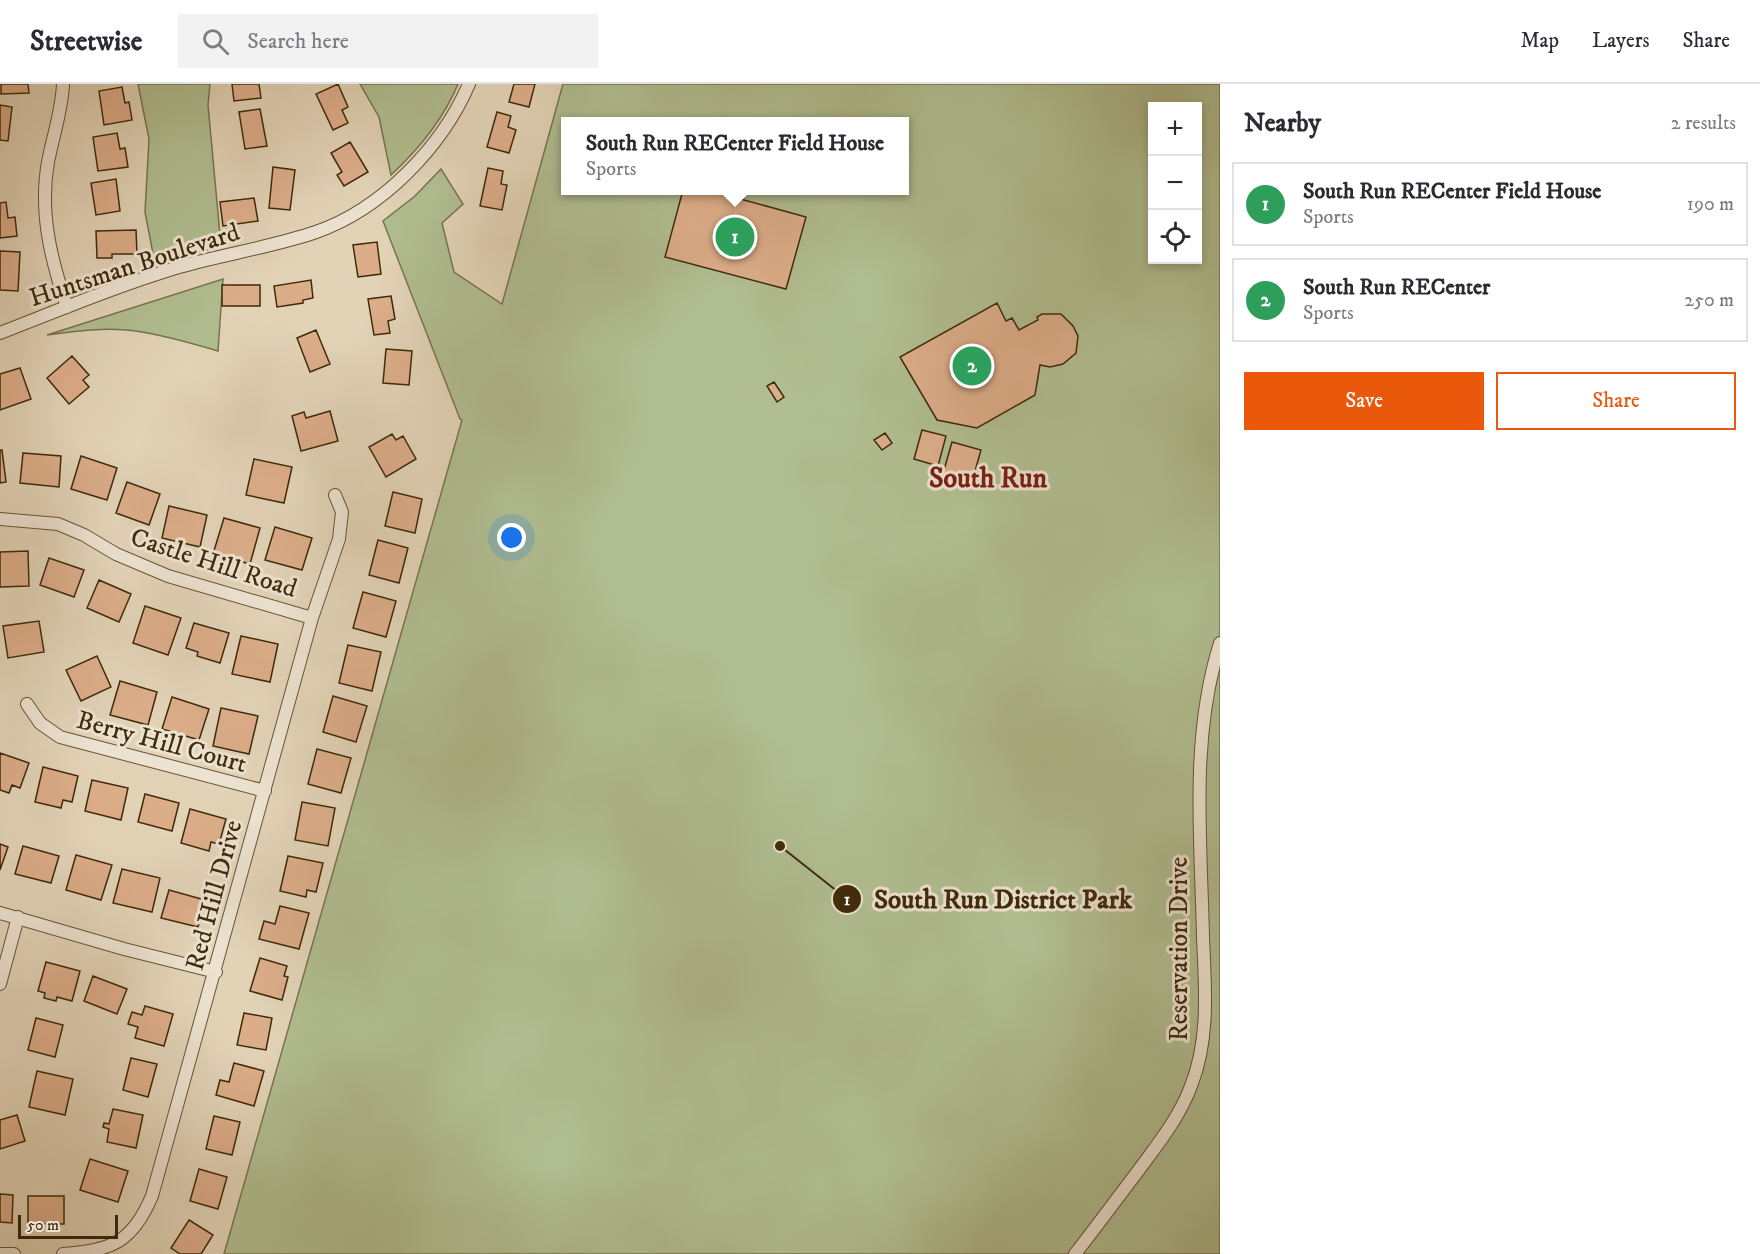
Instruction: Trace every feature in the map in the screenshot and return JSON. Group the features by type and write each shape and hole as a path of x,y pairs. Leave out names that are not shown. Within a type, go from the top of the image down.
{"street":[{"path":"63,84 62,99 48,162 45,204 51,256 67,307"},
{"name":"Huntsman Boulevard","path":"0,333 178,267 322,230 374,201 396,184 438,139 450,122 469,84"},
{"name":"Red Hill Drive","path":"63,1254 108,1248 128,1234 143,1218 152,1196 216,972 312,618 339,539 342,512 335,495"},
{"name":"Castle Hill Road","path":"0,519 58,524 84,535 116,554 168,576 312,618"},
{"name":"Reservation Drive","path":"1075,1254 1168,1130 1183,1106 1198,1066 1203,1042 1205,1004 1200,760 1208,687 1220,643"},
{"name":"Berry Hill Court","path":"27,704 40,723 60,737 265,791"},
{"path":"0,913 124,949 216,972"},
{"path":"0,984 18,917"},
{"path":"0,1254 14,1254"}],"green space":[{"path":"138,84 210,84 208,105 221,246 155,264 145,212 149,139"},
{"path":"360,84 458,84 445,110 429,133 391,175 379,117"},
{"path":"563,84 1220,84 1220,1254 224,1254 462,420 383,221 415,196 441,169 463,204 442,223 454,272 502,304"},
{"path":"223,279 218,351 167,337 125,330 91,330 47,335"}],"building":[{"path":"1,84 28,84 29,93 1,94"},
{"path":"232,84 259,84 261,98 234,101"},
{"path":"338,84 348,107 342,110 348,123 333,130 316,94"},
{"path":"514,84 535,84 529,107 509,102"},
{"path":"122,87 125,103 129,102 132,120 104,125 99,91"},
{"path":"0,105 12,107 8,141 0,140"},
{"path":"260,109 267,146 245,149 239,112"},
{"path":"497,112 511,116 508,127 516,130 509,153 487,147"},
{"path":"117,133 120,149 125,148 128,167 98,171 93,137"},
{"path":"350,142 368,172 344,186 337,175 342,172 331,153"},
{"path":"273,167 295,170 290,210 269,208"},
{"path":"488,168 503,171 501,184 507,185 502,210 480,206"},
{"path":"116,179 120,211 96,215 91,183"},
{"path":"682,195 726,195 806,217 786,289 665,257"},
{"path":"254,198 258,221 223,226 220,202"},
{"path":"6,202 8,218 15,217 17,236 0,238 0,203"},
{"path":"136,230 137,254 112,254 112,258 97,258 96,231"},
{"path":"377,242 381,274 358,277 353,245"},
{"path":"0,251 20,252 18,291 0,290"},
{"path":"311,280 313,298 303,300 303,303 277,307 274,286"},
{"path":"222,285 260,285 260,306 222,306"},
{"path":"391,296 395,319 388,321 390,333 374,335 368,299"},
{"path":"997,303 1006,321 1012,318 1019,330 1038,320 1037,317 1042,314 1061,314 1073,326 1078,336 1076,353 1063,364 1050,367 1040,365 1035,395 977,428 937,420 900,357"},
{"path":"316,330 330,364 310,372 297,338"},
{"path":"386,349 412,351 409,385 383,383"},
{"path":"72,356 89,375 83,380 89,387 69,404 47,378"},
{"path":"20,368 31,399 0,410 0,374"},
{"path":"774,382 784,397 777,402 767,386"},
{"path":"330,411 338,441 301,451 292,416 304,412 306,418"},
{"path":"922,430 946,436 938,466 914,459"},
{"path":"885,433 892,443 882,450 874,440"},
{"path":"392,434 396,440 403,436 416,459 386,477 369,447"},
{"path":"952,442 981,450 971,485 942,477"},
{"path":"0,450 2,450 6,482 0,483"},
{"path":"23,453 61,456 59,487 20,483"},
{"path":"81,456 117,468 107,500 71,489"},
{"path":"254,459 292,467 284,503 246,495"},
{"path":"127,482 160,494 149,525 116,513"},
{"path":"393,492 422,499 415,533 385,526"},
{"path":"169,506 207,515 200,547 162,538"},
{"path":"224,518 260,528 250,564 213,554"},
{"path":"275,527 312,538 302,570 265,560"},
{"path":"378,540 408,548 399,583 369,575"},
{"path":"28,551 29,586 0,587 0,552"},
{"path":"49,558 84,570 74,597 40,585"},
{"path":"99,580 131,594 119,622 87,608"},
{"path":"363,592 396,601 386,637 353,628"},
{"path":"145,606 181,618 168,655 133,643"},
{"path":"39,621 44,652 8,658 3,626"},
{"path":"194,623 229,633 220,663 197,656 198,652 186,648"},
{"path":"241,636 278,644 270,682 232,674"},
{"path":"348,645 381,652 372,691 339,683"},
{"path":"97,656 111,687 81,701 66,670"},
{"path":"120,681 157,692 148,725 110,715"},
{"path":"333,696 367,706 356,742 323,732"},
{"path":"172,697 209,709 199,740 162,729"},
{"path":"221,708 258,716 249,754 213,746"},
{"path":"317,749 351,758 341,793 308,784"},
{"path":"0,753 29,763 20,788 12,785 9,793 0,790"},
{"path":"43,767 78,776 72,802 63,800 61,808 35,802"},
{"path":"92,780 128,788 121,820 85,811"},
{"path":"145,794 179,803 172,831 138,822"},
{"path":"302,802 335,808 328,846 295,840"},
{"path":"190,809 226,819 219,844 211,842 209,851 181,843"},
{"path":"0,844 8,847 0,870"},
{"path":"23,846 59,856 51,883 15,874"},
{"path":"76,855 112,865 101,900 66,890"},
{"path":"288,856 323,863 316,892 307,890 306,897 280,891"},
{"path":"122,869 160,878 152,912 113,903"},
{"path":"169,890 205,900 198,927 161,918"},
{"path":"280,906 309,913 299,949 259,939 264,921 275,924"},
{"path":"260,958 287,966 284,976 288,977 282,1000 250,991"},
{"path":"46,962 80,971 72,1001 57,997 56,1001 44,998 45,993 38,991"},
{"path":"93,976 127,989 117,1014 84,1001"},
{"path":"145,1006 173,1014 164,1046 135,1038 138,1027 128,1024 132,1012 142,1015"},
{"path":"244,1013 272,1018 266,1050 237,1045"},
{"path":"36,1018 63,1025 55,1057 28,1050"},
{"path":"131,1058 157,1064 148,1097 123,1090"},
{"path":"234,1063 264,1071 254,1106 216,1095 220,1080 229,1082"},
{"path":"37,1071 73,1079 65,1115 29,1107"},
{"path":"113,1109 143,1115 136,1148 107,1142 109,1129 103,1127 104,1123 109,1124"},
{"path":"17,1115 25,1141 0,1149 0,1120"},
{"path":"214,1116 240,1122 232,1155 206,1149"},
{"path":"90,1159 128,1171 118,1202 80,1190"},
{"path":"199,1169 227,1177 218,1209 190,1201"},
{"path":"0,1194 13,1195 12,1223 0,1222"},
{"path":"28,1196 64,1196 64,1224 28,1224"},
{"path":"189,1220 213,1235 201,1254 180,1254 171,1248"}],"place":[{"name":"South Run RECenter Field House","path":"735,237"},
{"name":"South Run RECenter","path":"972,366"},
{"name":"South Run District Park","path":"780,846"}],"district":[{"name":"South Run","path":"988,477"}]}
